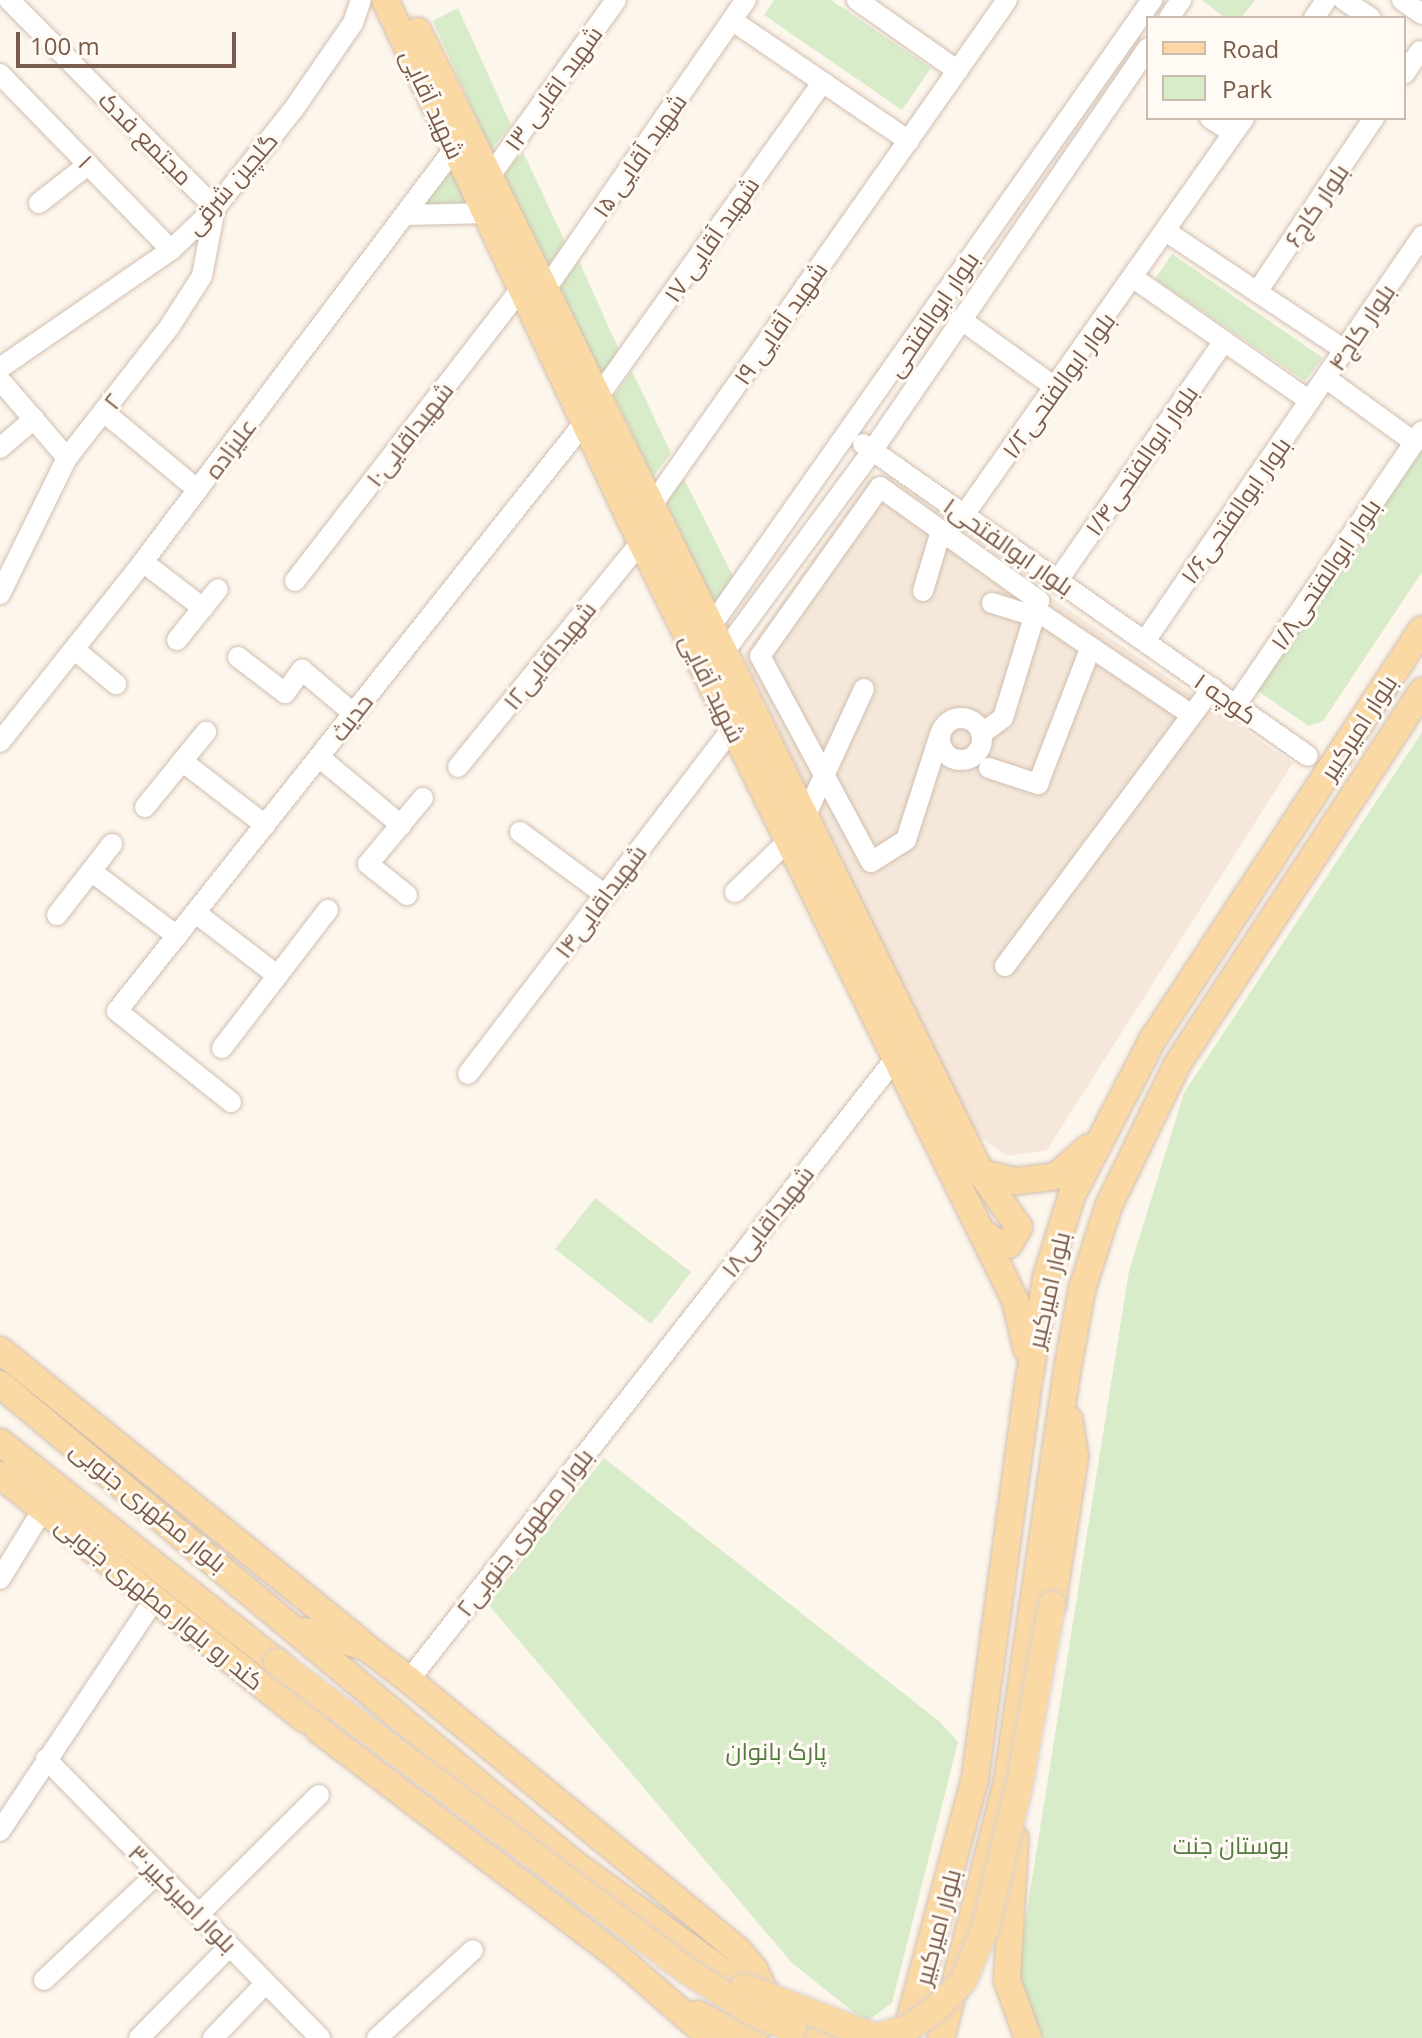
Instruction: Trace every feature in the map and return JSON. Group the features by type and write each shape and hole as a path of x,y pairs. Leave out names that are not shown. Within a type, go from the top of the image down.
{"main road":[{"name":"شهید آقایی","path":"393,5 490,176 584,423 1015,1300 1025,1331 1029,1379"},
{"name":"شهید آقایی","path":"393,5 454,149 488,213 598,397 981,1173 1019,1227 1009,1244 1000,1245 982,1232"},
{"name":"بلوار امیرکبیر","path":"905,2038 975,1778 1029,1379 1046,1278 1072,1195 1103,1130 1153,1039 1422,630"},
{"name":"بلوار امیرکبیر","path":"941,2038 1012,1790 1064,1396 1082,1289 1136,1141 1178,1063 1422,691"},
{"path":"1354,732 1382,752"},
{"path":"981,1173 1017,1181 1056,1176 1077,1163 1103,1130"},
{"path":"0,1350 747,1958 766,2021 747,2037 666,1997"},
{"name":"بلوار مطهری جنوبی","path":"0,1384 299,1629 572,1862 753,1985"},
{"path":"869,2038 909,2028 964,1980 985,1929 1052,1605 1075,1456 1064,1396"},
{"name":"بلوار مطهری جنوبی","path":"0,1442 277,1662 687,1971 797,2036 835,2038"},
{"name":"کند رو بلوار مطهری جنوبی","path":"0,1475 320,1731 666,1997"},
{"path":"299,1629 366,1647"},
{"path":"277,1662 320,1731"},
{"path":"417,1731 452,1743 646,1901 706,1923"},
{"path":"1011,2038 997,1979 993,1933 1012,1790"},
{"path":"1012,1790 1007,1980 1028,2038"},
{"path":"753,1985 797,2036"},
{"path":"753,1985 878,2038"},
{"path":"666,1997 711,2038"}],"street":[{"name":"مجتمع فدک","path":"9,0 215,208"},
{"name":"گلچین شرقی","path":"0,368 171,250 215,208 353,23 361,0"},
{"name":"شهید اقایی ۱۳","path":"490,176 616,0"},
{"name":"شهید آقایی ۱۵","path":"534,288 746,0"},
{"name":"شهید آقایی ۱۹","path":"652,505 1007,0"},
{"name":"بلوار ابوالفتحی","path":"711,626 850,434 1023,181 1152,0"},
{"path":"1344,0 1368,16"},
{"path":"1402,0 1422,14"},
{"path":"867,3 958,71"},
{"path":"353,23 376,10 393,5"},
{"path":"733,21 909,141"},
{"path":"1406,69 1415,48"},
{"name":"بلوار ابوالفتحی","path":"724,652 872,451 1042,197 1146,51"},
{"name":"۱","path":"0,74 171,250"},
{"name":"شهید آقایی ۱۷","path":"598,397 823,82"},
{"path":"1217,120 1239,126"},
{"name":"بلوار کاج۶","path":"1257,292 1373,120"},
{"name":"بلوار ابوالفتحی۱/۲","path":"964,515 1135,279 1239,126"},
{"name":"علیزاده","path":"0,742 143,562 408,215 454,149"},
{"path":"39,203 89,164"},
{"path":"1023,181 1042,197"},
{"name":"۲","path":"0,594 67,458 202,276 215,208"},
{"path":"408,215 488,213"},
{"path":"1167,232 1346,351"},
{"name":"بلوار کاج۴","path":"1327,379 1422,236"},
{"path":"1135,279 1310,401"},
{"name":"شهیداقایی۱۰","path":"295,581 534,288"},
{"path":"960,319 1056,388"},
{"name":"بلوار ابوالفتحی۱/۴","path":"1058,580 1224,341"},
{"path":"1327,379 1418,436"},
{"name":"بلوار ابوالفتحی۱/۶","path":"1145,641 1327,379"},
{"path":"0,380 67,458"},
{"path":"104,412 198,490"},
{"path":"0,448 34,419"},
{"name":"حدیث","path":"231,1102 117,1011 584,423"},
{"name":"بلوار ابوالفتحی۱","path":"850,434 1145,641"},
{"name":"بلوار ابوالفتحی۱/۸","path":"1236,705 1418,436"},
{"path":"940,734 946,754 955,760 976,754 981,734 1003,718 1039,615 1039,601 880,487 760,656 871,862 906,840 940,734 956,719 967,719 981,734"},
{"path":"923,591 941,531"},
{"name":"شهیداقایی۱۲","path":"458,767 641,542"},
{"path":"143,562 203,608"},
{"path":"177,640 218,589"},
{"path":"992,603 1039,615 1192,715"},
{"name":"کوچه ۱","path":"1145,641 1308,756"},
{"path":"989,768 1038,784 1091,647"},
{"path":"74,649 116,684"},
{"path":"238,657 285,693 302,670 354,714"},
{"path":"1005,966 1212,688"},
{"path":"805,817 864,689"},
{"name":"شهیداقایی۱۴","path":"468,1074 733,728"},
{"path":"145,807 206,732"},
{"path":"319,757 401,825"},
{"path":"182,761 265,825"},
{"path":"407,895 368,864 423,798"},
{"path":"520,832 605,895"},
{"path":"735,892 789,840"},
{"path":"57,915 112,844"},
{"path":"91,871 177,936"},
{"path":"222,1048 328,910"},
{"path":"196,913 278,976"},
{"name":"شهیداقایی۱۸","path":"639,1384 895,1059"},
{"name":"بلوار مطهری جنوبی۲","path":"409,1680 639,1384"},
{"path":"0,1579 43,1509"},
{"path":"0,1831 154,1600"},
{"name":"بلوار امیرکبیر۳۰","path":"46,1759 320,2038"},
{"path":"199,1914 319,1795"},
{"path":"44,1980 158,1873"},
{"path":"139,2038 230,1946"},
{"path":"377,2038 473,1950"},
{"path":"213,2038 266,1983"}],"shaded area":[{"path":"872,475 1293,763 1047,1150 1007,1156 973,1132 743,656"}],"green space":[{"path":"774,0 831,0 931,68 902,110 764,15"},
{"path":"1202,0 1255,0 1243,16 1222,16"},
{"path":"458,8 511,125 491,150 433,21"},
{"path":"523,152 566,244 547,267 503,174"},
{"path":"454,165 476,205 420,209"},
{"path":"1172,254 1323,358 1305,381 1155,279"},
{"path":"579,261 619,350 601,376 559,286"},
{"path":"632,371 671,453 653,477 614,396"},
{"path":"1422,449 1422,572 1323,721 1309,726 1255,689"},
{"path":"683,477 733,576 714,605 666,503"},
{"name":"بوستان جنت","path":"1422,732 1422,2038 1043,2038 1017,1973 1129,1271 1184,1093"},
{"path":"595,1198 691,1272 651,1324 555,1249"},
{"name":"پارک بانوان","path":"604,1458 940,1722 958,1742 892,2003 866,2022 792,1963 488,1604"}]}
